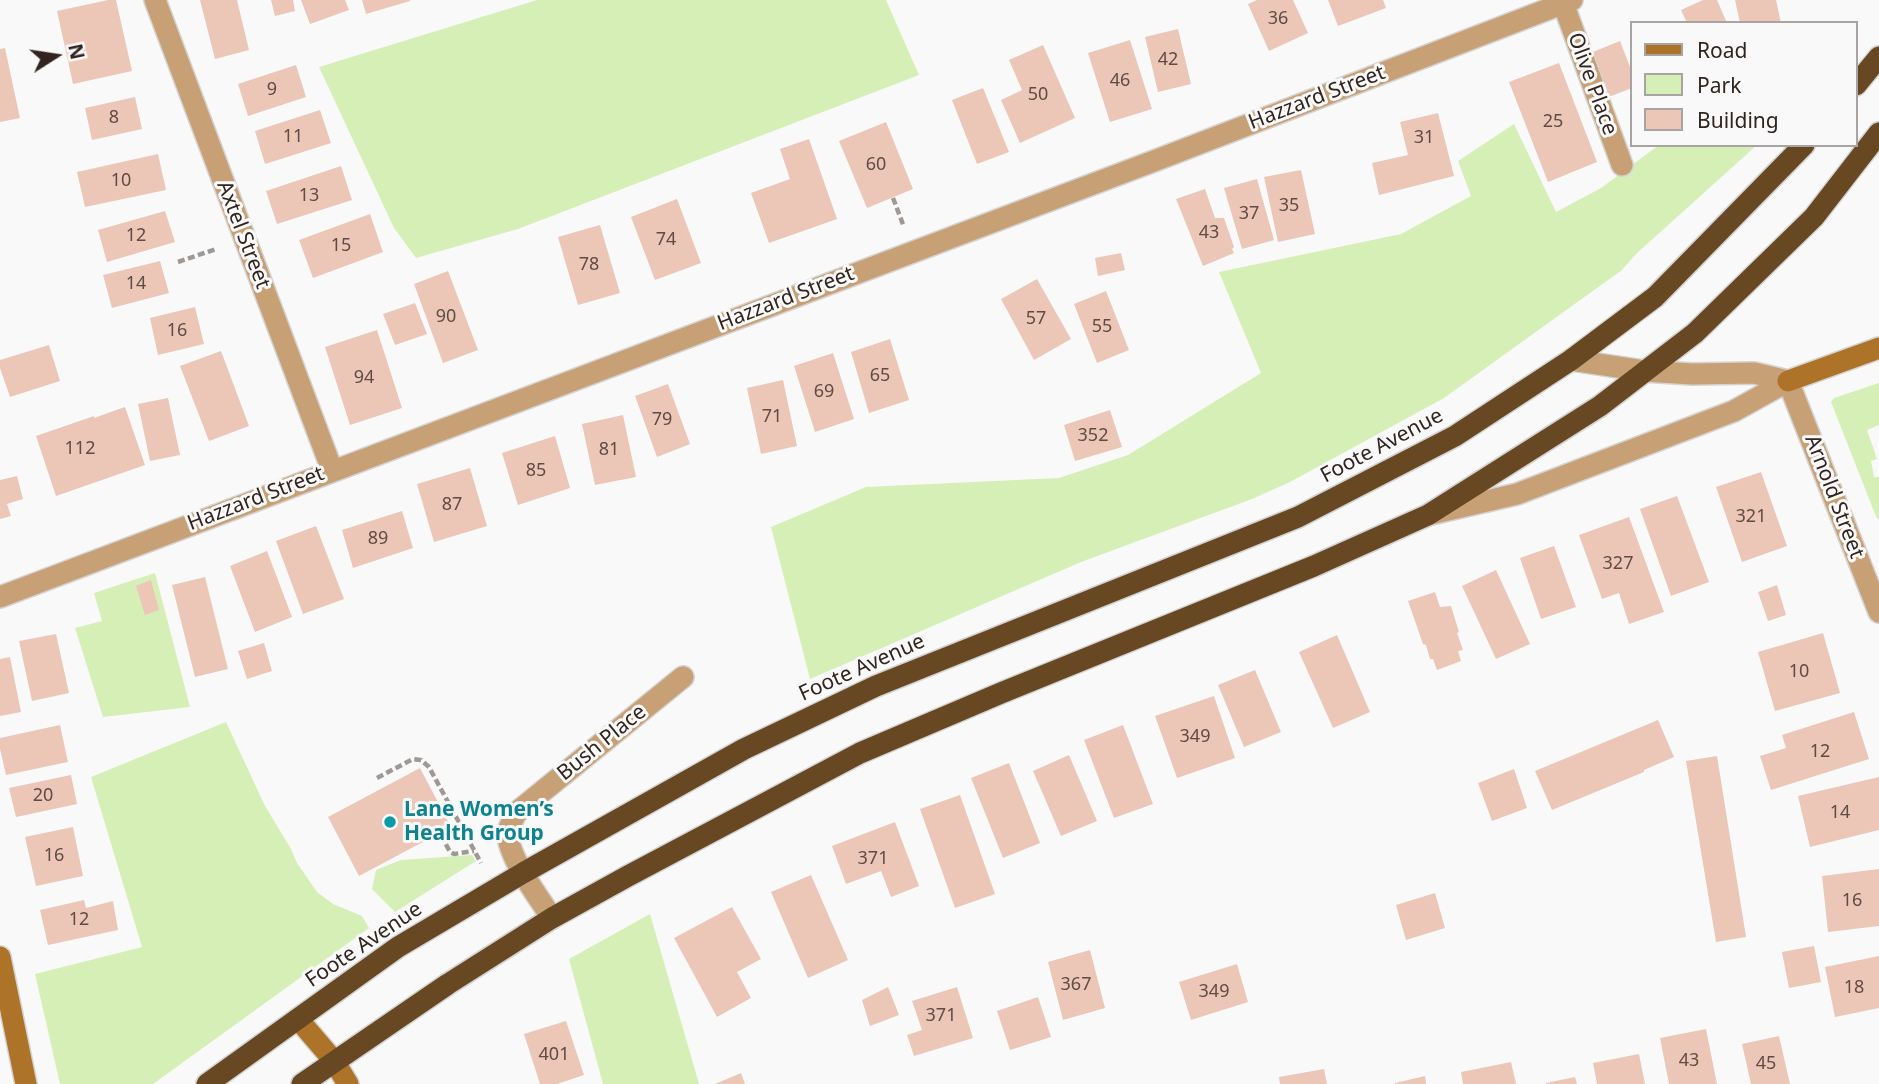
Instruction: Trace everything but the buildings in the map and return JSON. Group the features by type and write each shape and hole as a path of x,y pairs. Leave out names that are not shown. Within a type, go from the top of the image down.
{"highway":[{"path":"1858,83 1879,57"},
{"path":"302,1084 448,984 552,918 860,753 1314,566 1428,515 1593,411 1695,333 1814,216 1879,133"},
{"name":"Foote Avenue","path":"207,1084 398,947 523,873 744,749 876,685 1298,517 1455,436 1571,360 1655,297 1802,147"}],"street":[{"name":"Axtel Street","path":"155,0 332,470"},
{"name":"Hazzard Street","path":"0,597 1568,2"},
{"name":"Olive Place","path":"1568,2 1622,165"},
{"path":"1428,515 1517,494 1734,411 1788,381 1879,348"},
{"path":"1571,360 1644,372 1754,373 1788,381"},
{"name":"Arnold Street","path":"1788,381 1879,612"},
{"name":"Bush Place","path":"552,918 509,847 509,827 516,813 683,677"},
{"path":"0,957 26,1084"},
{"path":"298,1019 334,1061 348,1084"}],"path":[{"path":"893,198 906,231"},
{"path":"178,262 216,249"},
{"path":"377,778 413,759 421,760 429,767 481,863"},
{"path":"441,835 450,852 454,854 474,851"}],"green space":[{"path":"537,0 886,0 919,75 518,229 416,258 394,228 319,67"},
{"path":"1514,124 1556,212 1601,188 1656,147 1755,147 1636,254 1622,270 1444,398 1290,482 1252,499 1081,562 810,679 771,527 866,487 1059,478 1128,455 1261,373 1219,272 1401,234 1471,196 1458,161"},
{"path":"1879,383 1879,425 1867,430 1877,459 1871,461 1874,477 1879,477 1877,519 1831,402 1834,398"},
{"path":"155,573 190,707 103,717 75,628 102,621 94,593"},
{"path":"226,722 265,806 297,863 317,892 333,904 362,916 369,928 153,1084 60,1084 35,974 142,947 91,777"},
{"path":"472,855 476,861 395,912 372,889 376,870 401,860"},
{"path":"650,914 699,1084 603,1084 569,959"}],"place":[{"name":"Lane Women’s Health Group","path":"390,822"}]}
